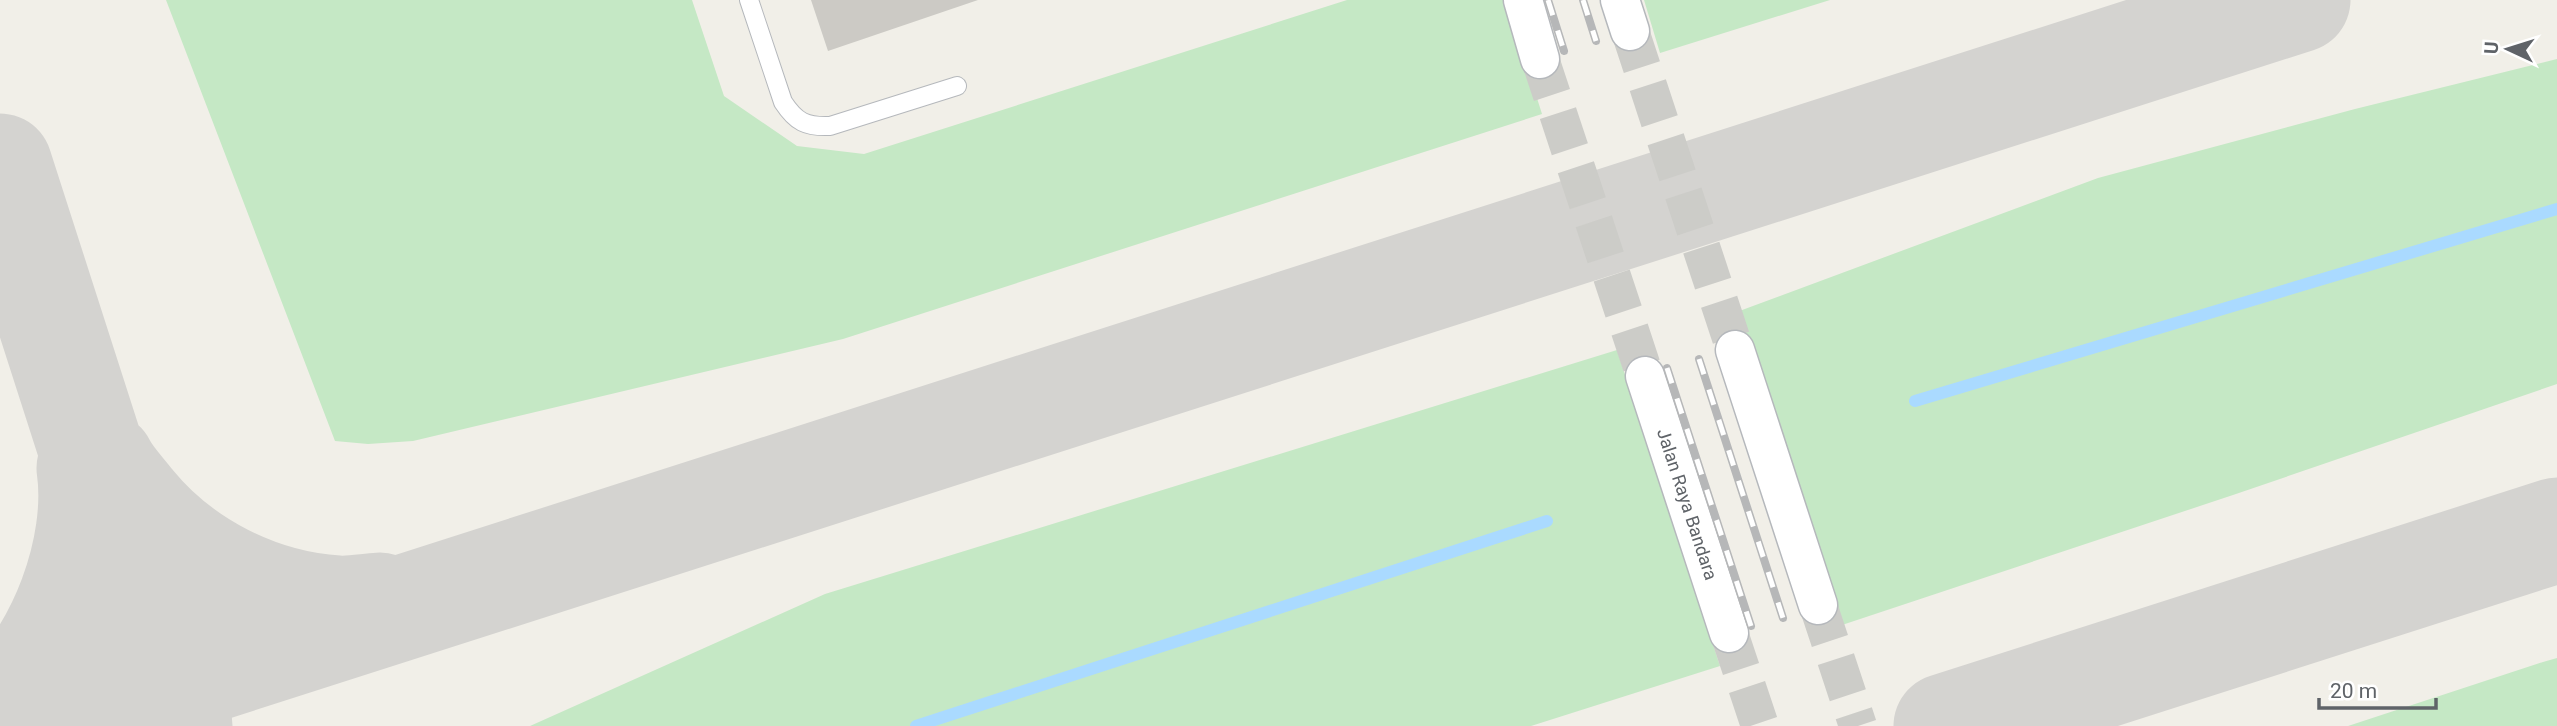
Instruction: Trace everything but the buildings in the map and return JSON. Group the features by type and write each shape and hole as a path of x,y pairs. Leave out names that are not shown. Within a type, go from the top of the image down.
{"street":[{"path":"1522,0 1540,60"},
{"path":"1735,351 1818,605"},
{"name":"Jalan Raya Bandara","path":"1645,376 1729,633"}],"lane":[{"path":"749,0 783,102 792,116 811,127 830,126 957,86"}],"green space":[{"path":"166,0 692,0 724,96 797,146 864,154 1347,0 1506,0 1542,114 843,339 413,441 368,444 335,441"},
{"path":"1644,0 1830,0 1660,53"},
{"path":"2557,59 2557,384 1842,625 1734,313 2098,178 2355,109"},
{"path":"1617,350 1720,666 1531,726 530,726 825,594"},
{"path":"2557,658 2557,726 2348,726 2543,662"}],"waterway":[{"path":"1915,401 2557,209"},
{"path":"916,726 1547,521"}],"taxiway":[{"path":"34,726 2298,0"},
{"path":"0,166 180,726"},
{"path":"103,464 116,484 152,525 198,562 224,576 251,589 308,605 342,608 380,605"},
{"path":"0,706 22,684 41,658 71,597 88,531 91,499 89,468"},
{"path":"1946,726 2557,530"}],"tunnel":[{"path":"1630,31 1735,350"},
{"path":"1540,59 1645,376"},
{"path":"1818,605 1858,726"},
{"path":"1729,633 1760,726"}],"railway":[{"path":"1548,0 1564,51"},
{"path":"1583,0 1596,41"},
{"path":"1699,359 1783,618"},
{"path":"1667,368 1751,626"}]}
